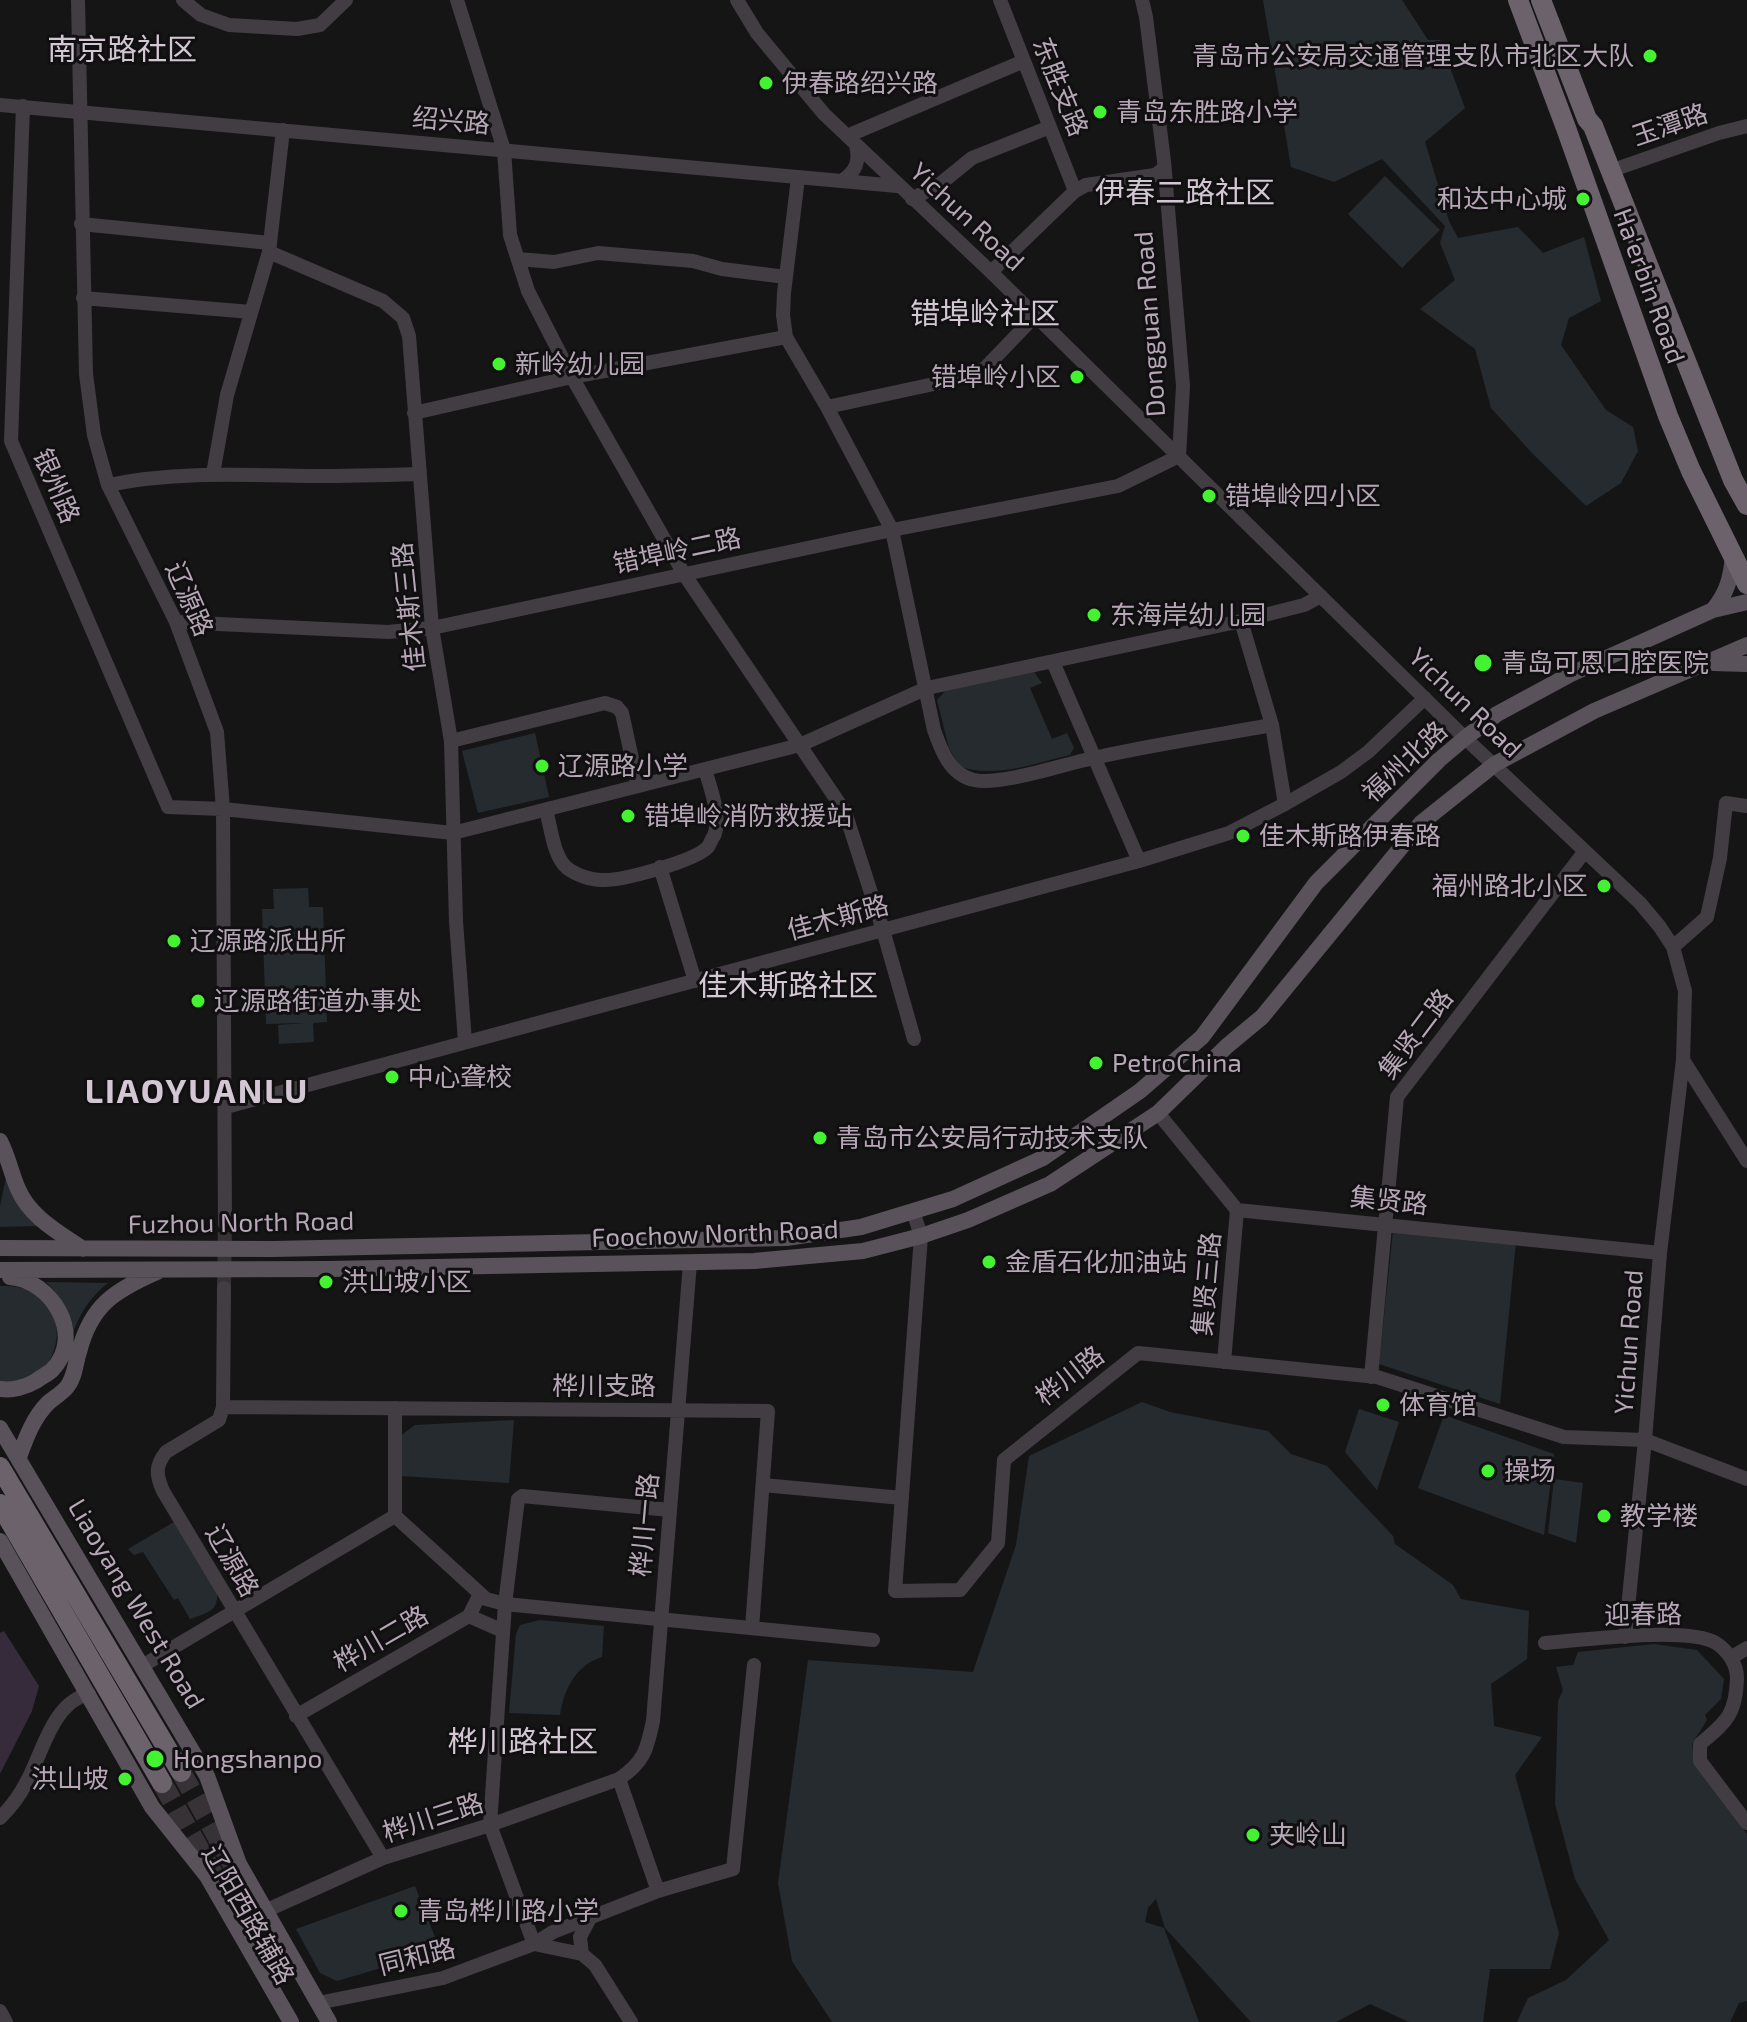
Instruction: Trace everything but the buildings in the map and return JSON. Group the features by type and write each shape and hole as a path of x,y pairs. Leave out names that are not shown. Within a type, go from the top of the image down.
{"highway":[{"name":"Ha'erbin Road","path":"1518,0 1668,416 1691,471 1747,584"},
{"name":"Ha'erbin Road","path":"1541,0 1733,480 1747,505"},
{"name":"Liaoyang West Road","path":"0,1467 14,1529"},
{"name":"Liaoyang West Road","path":"0,1504 14,1529"},
{"path":"14,1529 181,1772"},
{"path":"14,1529 162,1783"}],"main road":[{"path":"1713,610 1724,596 1732,574 1733,556"},
{"name":"福州北路","path":"1465,738 1497,714 1571,674 1713,610 1747,602"},
{"path":"1158,1113 1227,1046 1262,1017 1421,823 1495,764 1594,711 1747,645"},
{"path":"1708,663 1747,664"},
{"path":"913,1211 953,1199 1043,1158 1150,1082 1202,1037 1316,883 1465,738"},
{"name":"Foochow North Road","path":"690,1263 790,1259 863,1251 921,1236 968,1220 1050,1184 1158,1113"},
{"path":"0,1141 8,1156 17,1188 30,1210 83,1249"},
{"name":"Fuzhou North Road","path":"0,1248 273,1249 786,1238 861,1227 913,1211"},
{"name":"Fuzhou North Road","path":"0,1273 690,1263"},
{"path":"19,1457 32,1425 46,1405 67,1388 74,1375 86,1326 102,1304 119,1289 163,1269"},
{"path":"0,1273 22,1278 48,1293 64,1318 65,1349 53,1370 29,1386 0,1389"},
{"name":"Liaoyang West Road","path":"0,1428 207,1776 239,1864 329,2022"},
{"name":"Liaoyang West Road","path":"14,1529 89,1694 152,1807 207,1876 291,2022"},
{"name":"辽阳西路辅路","path":"173,1832 282,2022"}],"street":[{"name":"辽源路","path":"78,0 83,298 94,435 108,485 176,622 217,732 223,809 225,1224"},
{"path":"183,0 201,15 229,25 297,29 320,25 346,0"},
{"path":"457,0 504,150 510,235 528,291 572,377 684,574 845,812 914,1039"},
{"name":"Yichun Road","path":"737,0 757,33 789,74 851,140 1036,315 1465,738 1640,903 1673,947 1685,991 1683,1060 1660,1253 1625,1637"},
{"name":"东胜支路","path":"1000,0 1075,191"},
{"name":"Dongguan Road","path":"1142,0 1163,169 1183,386 1179,456"},
{"path":"842,181 853,173 857,165 851,140 1024,61"},
{"name":"绍兴路","path":"0,105 897,186"},
{"name":"银州路","path":"23,106 11,441 168,807 223,809"},
{"name":"玉潭路","path":"1610,171 1747,126"},
{"path":"912,199 940,184 972,158 1050,127"},
{"path":"213,474 227,395 270,248 283,130"},
{"path":"991,272 1075,191 1086,185 1155,175 1163,169"},
{"path":"798,178 783,315 786,337 892,530 934,730 943,754 957,772 974,780 997,780 1094,758 1272,725"},
{"name":"佳木斯三路","path":"81,224 270,248 383,301 403,318 409,336 432,628 451,741 456,921 465,1042"},
{"path":"518,259 554,262 598,253 693,261 722,269 786,277"},
{"path":"83,298 251,312"},
{"path":"827,407 971,376 985,368 1036,315"},
{"path":"414,413 572,377 786,337"},
{"name":"错埠岭二路","path":"176,622 388,632 432,628 892,530 1118,486 1179,456"},
{"path":"108,485 140,478 213,474 420,474"},
{"path":"223,809 453,833 800,745 927,688 1241,621 1304,605 1321,596"},
{"path":"1241,621 1272,725 1285,804"},
{"path":"1053,662 1139,861"},
{"name":"佳木斯路","path":"226,1107 1139,861 1229,833 1341,772 1368,752 1425,698"},
{"path":"451,741 605,703 617,707 622,713 638,786"},
{"path":"546,810 558,855 565,866 577,874 605,881 660,867 693,857 708,847 716,832 715,809 705,769"},
{"path":"1673,947 1707,917 1720,858 1726,803 1747,806"},
{"name":"集贤二路","path":"1371,1377 1397,1097 1585,851"},
{"path":"660,867 695,981"},
{"path":"1683,1060 1747,1161"},
{"path":"1158,1113 1237,1210"},
{"name":"集贤路","path":"1237,1210 1660,1253"},
{"name":"集贤三路","path":"1224,1362 1237,1210"},
{"name":"桦川路","path":"913,1211 921,1236 895,1591 960,1590 998,1543 1004,1460 1138,1353 1371,1377 1564,1437 1645,1440 1747,1479"},
{"name":"桦川一路","path":"619,1779 635,1768 643,1757 649,1738 690,1263"},
{"path":"223,1407 224,1288"},
{"name":"辽源路","path":"223,1407 219,1420 166,1452 156,1474 232,1611 383,1858"},
{"name":"桦川支路","path":"223,1407 768,1411 752,1628"},
{"path":"395,1408 395,1516 486,1599 505,1604 873,1640"},
{"path":"763,1485 902,1498"},
{"path":"631,2022 595,1965 582,1954 534,1944 490,1825 505,1604 518,1499 522,1496 670,1510"},
{"path":"142,1666 395,1516"},
{"name":"桦川二路","path":"296,1716 469,1616 480,1594"},
{"path":"469,1616 503,1631"},
{"name":"迎春路","path":"1545,1643 1685,1636 1715,1642 1732,1657"},
{"path":"1747,1648 1732,1657 1737,1675 1735,1701 1727,1721 1700,1744 1700,1761 1747,1823"},
{"path":"619,1779 658,1891 733,1869 754,1665"},
{"path":"0,1818 13,1805 27,1781 53,1725 67,1707 89,1694"},
{"name":"桦川三路","path":"265,1911 383,1858 490,1825 619,1779"},
{"name":"同和路","path":"318,2003 435,1981 534,1944 553,1932 658,1891"},
{"path":"582,1954 580,1937 590,1918"},
{"path":"0,2011 6,2022"}],"shaded area":[{"path":"1263,0 1402,0 1428,40 1440,40 1465,108 1425,142 1449,221 1458,238 1518,227 1543,253 1584,237 1601,301 1569,318 1561,345 1606,410 1633,427 1638,451 1621,483 1586,506 1491,408 1475,349 1420,309 1455,280 1440,243 1445,226 1382,159 1334,182 1291,167"},
{"path":"1385,176 1440,230 1402,268 1348,214"},
{"path":"1034,672 1042,683 1030,688 1052,739 1067,733 1074,748 1070,755 1001,770 960,767 949,748 937,700 946,690"},
{"path":"535,733 549,797 478,813 462,751"},
{"path":"308,888 309,907 323,907 327,1022 313,1023 314,1042 279,1044 278,1025 306,1023 266,1024 262,909 274,909 273,889"},
{"path":"7,1173 17,1204 38,1226 0,1227 0,1206"},
{"path":"1393,1231 1516,1242 1500,1404 1379,1364"},
{"path":"46,1282 108,1283 85,1308 71,1339 64,1308"},
{"path":"0,1286 22,1288 36,1294 49,1307 57,1331 56,1343 46,1366 25,1380 0,1384"},
{"path":"1142,1402 1170,1412 1268,1431 1291,1454 1327,1466 1393,1536 1395,1544 1453,1585 1461,1599 1529,1611 1527,1659 1491,1684 1494,1726 1542,1737 1515,1775 1559,1933 1550,1969 1490,1969 1483,2022 1409,2022 1370,2004 1336,2022 1251,2022 1165,1928 1156,1899 1148,1908 1145,1922 1164,1928 1199,2022 832,2022 792,1961 778,1883 808,1660 973,1672 1016,1545 1029,1456"},
{"path":"1359,1409 1399,1422 1377,1490 1345,1452"},
{"name":"操场","path":"1444,1415 1554,1454 1544,1535 1418,1488"},
{"path":"514,1420 509,1483 401,1476 399,1437 415,1425"},
{"name":"操场","path":"1554,1479 1583,1483 1576,1543 1548,1533"},
{"path":"174,1522 217,1592 214,1608 190,1619 143,1552 134,1555 128,1549"},
{"path":"540,1620 604,1626 602,1657 578,1672 565,1696 560,1715 509,1713 516,1634 520,1625"},
{"path":"4,1631 39,1686 32,1711 0,1774 0,1633"},
{"path":"1654,1644 1697,1650 1724,1679 1721,1699 1705,1715 1707,1720 1692,1744 1694,1762 1747,1834 1747,2001 1739,2003 1730,2022 1517,2022 1528,1998 1566,1980 1609,1940 1575,1879 1555,1804 1558,1701 1563,1690 1556,1667 1573,1665 1578,1652"},
{"path":"415,1886 436,1940 435,1952 337,1981 320,1973 296,1929"}],"tunnel":[{"path":"224,1288 225,1224"},
{"path":"181,1772 239,1876"},
{"path":"162,1783 219,1884"}],"place":[{"name":"青岛市公安局交通管理支队市北区大队","path":"1650,56"},
{"name":"伊春路绍兴路","path":"766,83"},
{"name":"青岛东胜路小学","path":"1100,112"},
{"name":"和达中心城","path":"1583,199"},
{"name":"新岭幼儿园","path":"499,364"},
{"name":"错埠岭小区","path":"1077,377"},
{"name":"错埠岭四小区","path":"1209,496"},
{"name":"东海岸幼儿园","path":"1094,615"},
{"name":"青岛可恩口腔医院","path":"1483,663"},
{"name":"辽源路小学","path":"542,766"},
{"name":"错埠岭消防救援站","path":"628,816"},
{"name":"佳木斯路伊春路","path":"1243,836"},
{"name":"福州路北小区","path":"1604,886"},
{"name":"辽源路派出所","path":"174,941"},
{"name":"辽源路街道办事处","path":"198,1001"},
{"name":"PetroChina","path":"1096,1063"},
{"name":"中心聋校","path":"392,1077"},
{"name":"青岛市公安局行动技术支队","path":"820,1138"},
{"name":"金盾石化加油站","path":"989,1262"},
{"name":"洪山坡小区","path":"326,1282"},
{"name":"体育馆","path":"1383,1405"},
{"name":"操场","path":"1488,1471"},
{"name":"教学楼","path":"1604,1516"},
{"name":"Hongshanpo","path":"155,1759"},
{"name":"洪山坡","path":"125,1779"},
{"name":"夹岭山","path":"1253,1835"},
{"name":"青岛桦川路小学","path":"401,1911"}],"district":[{"name":"南京路社区","path":"122,50"},
{"name":"伊春二路社区","path":"1185,193"},
{"name":"错埠岭社区","path":"985,314"},
{"name":"佳木斯路社区","path":"788,986"},
{"name":"LIAOYUANLU","path":"197,1092"},
{"name":"桦川路社区","path":"523,1742"}]}
